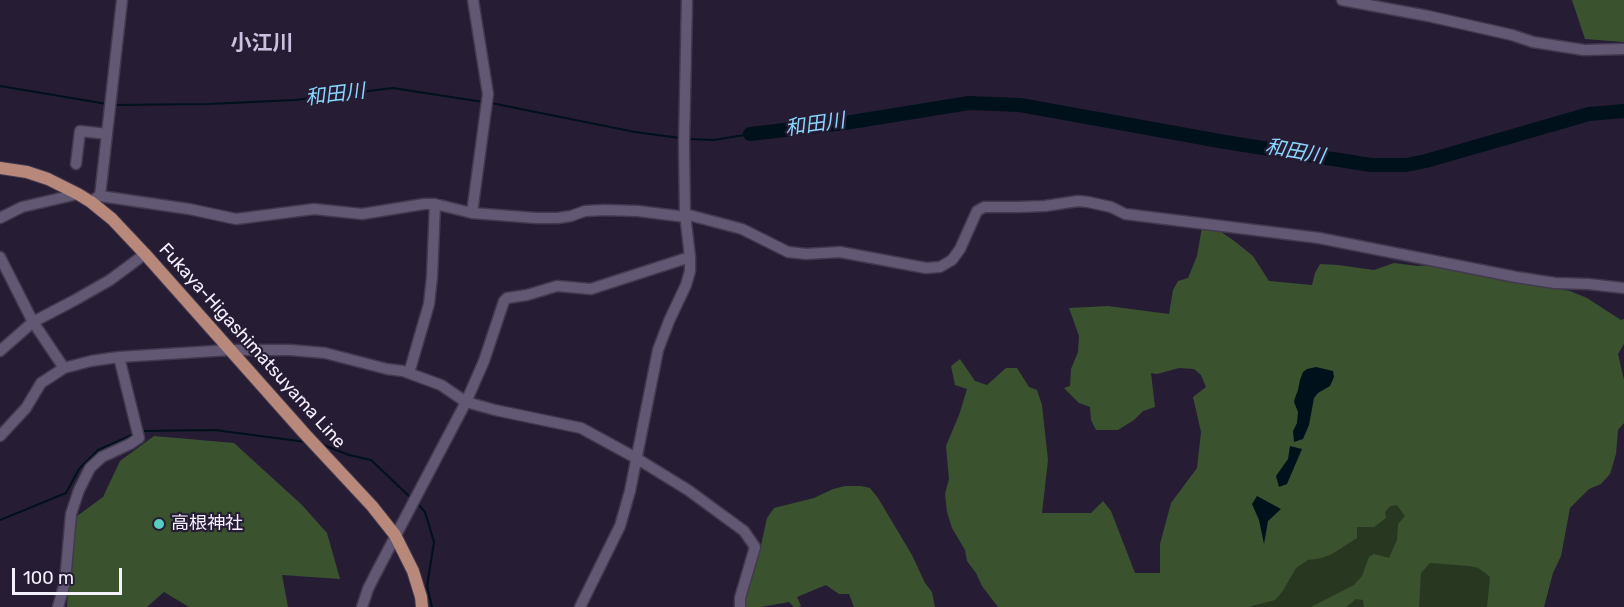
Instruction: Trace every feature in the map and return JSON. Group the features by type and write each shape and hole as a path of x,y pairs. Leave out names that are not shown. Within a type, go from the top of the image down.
{"main road":[{"name":"Fukaya-Higashimatsuyama Line","path":"0,168 27,172 95,199 372,506 395,535 413,571 422,607"}],"street":[{"path":"122,0 107,134 95,199 189,209 236,219 314,209 362,214 424,204 435,204 472,213 518,217 558,218 585,211 604,210 685,215 742,229 788,252 806,254 840,252 926,268 940,267 952,260 960,249 977,211 984,207 1045,206 1078,201 1111,207 1136,215 1319,238 1516,277 1555,283 1624,288"},
{"path":"472,213 488,93 473,0"},
{"path":"580,607 620,526 630,491 658,350 690,271 685,215 684,144 687,0"},
{"path":"1342,0 1428,16 1533,42 1584,50 1624,50"},
{"path":"76,164 80,131 107,134"},
{"path":"0,218 22,207 78,194"},
{"path":"409,373 429,304 435,204"},
{"path":"0,351 33,322 110,280 145,254"},
{"path":"0,257 33,322 64,368"},
{"path":"362,607 368,589 395,535 466,402 484,361 504,301 507,298 557,286 591,289 690,257"},
{"path":"0,436 26,408 41,383 64,368 91,361 230,350 311,351 409,373 441,385 466,402 581,428 688,490 744,531 755,547 740,598 740,607"},
{"path":"58,607 65,582 71,514 79,489 90,468 102,457 139,438 119,357"}],"green space":[{"path":"1572,0 1624,0 1624,42 1585,39"},
{"path":"1202,227 1218,230 1253,256 1269,281 1312,285 1320,264 1374,270 1394,263 1433,265 1498,280 1570,291 1587,298 1621,320 1624,319 1624,344 1618,354 1624,380 1624,423 1618,430 1616,454 1610,474 1601,484 1589,489 1570,508 1561,556 1553,573 1544,607 1487,607 1490,577 1484,572 1469,566 1430,563 1421,573 1419,607 1364,607 1363,600 1356,599 1346,607 1311,607 1354,585 1362,576 1369,557 1374,554 1389,558 1397,540 1398,524 1405,516 1397,505 1390,506 1385,512 1386,518 1374,527 1357,527 1357,538 1332,554 1308,560 1296,568 1275,600 1248,607 998,607 967,561 965,550 952,528 947,512 945,494 949,479 946,446 967,389 955,385 951,366 960,359 975,381 987,385 1006,368 1017,368 1029,387 1037,390 1042,405 1048,460 1042,513 1091,513 1103,501 1111,511 1135,573 1160,573 1160,544 1171,503 1197,468 1201,432 1193,397 1206,387 1201,375 1194,369 1179,368 1157,374 1151,373 1155,407 1143,411 1118,430 1096,430 1091,420 1090,407 1079,403 1064,388 1070,386 1071,369 1078,352 1079,336 1069,308 1108,306 1169,314 1173,290 1178,281 1188,278 1197,256"},
{"path":"154,436 234,443 302,505 327,533 340,579 282,575 288,607 189,607 164,592 147,607 67,607 73,519 103,497 120,461"},
{"path":"845,486 870,488 878,498 932,592 935,607 854,607 849,594 839,594 826,585 797,597 801,606 798,607 794,607 789,602 761,607 745,607 742,578 761,545 767,518 774,508 814,498"},
{"path":"1393,495 1493,557 1544,607 1235,607 1284,563"}],"water":[{"path":"1316,367 1333,371 1334,377 1330,386 1314,398 1309,425 1303,439 1294,442 1293,431 1297,423 1298,412 1294,402 1300,380 1303,372"},
{"path":"1290,446 1302,449 1287,484 1279,487 1276,476 1288,459"},
{"path":"1257,496 1281,509 1268,521 1264,544 1259,520 1252,504"}],"waterway":[{"name":"和田川","path":"0,86 107,104"},
{"name":"和田川","path":"115,105 295,100 393,88 483,102"},
{"name":"和田川","path":"491,103 635,132 680,138"},
{"name":"和田川","path":"750,134 845,123 969,103 1020,105 1225,142 1371,165 1406,165 1589,114 1624,111"},
{"name":"和田川","path":"689,139 714,140 750,134"},
{"path":"142,431 215,430 306,442"},
{"path":"0,520 66,493 79,469 98,450 134,434"},
{"path":"321,444 349,455 371,460 411,498"},
{"path":"418,504 425,512 434,542 427,586 432,607"}],"place":[{"name":"高根神社","path":"159,524"}],"district":[{"name":"小江川","path":"262,44"}]}
